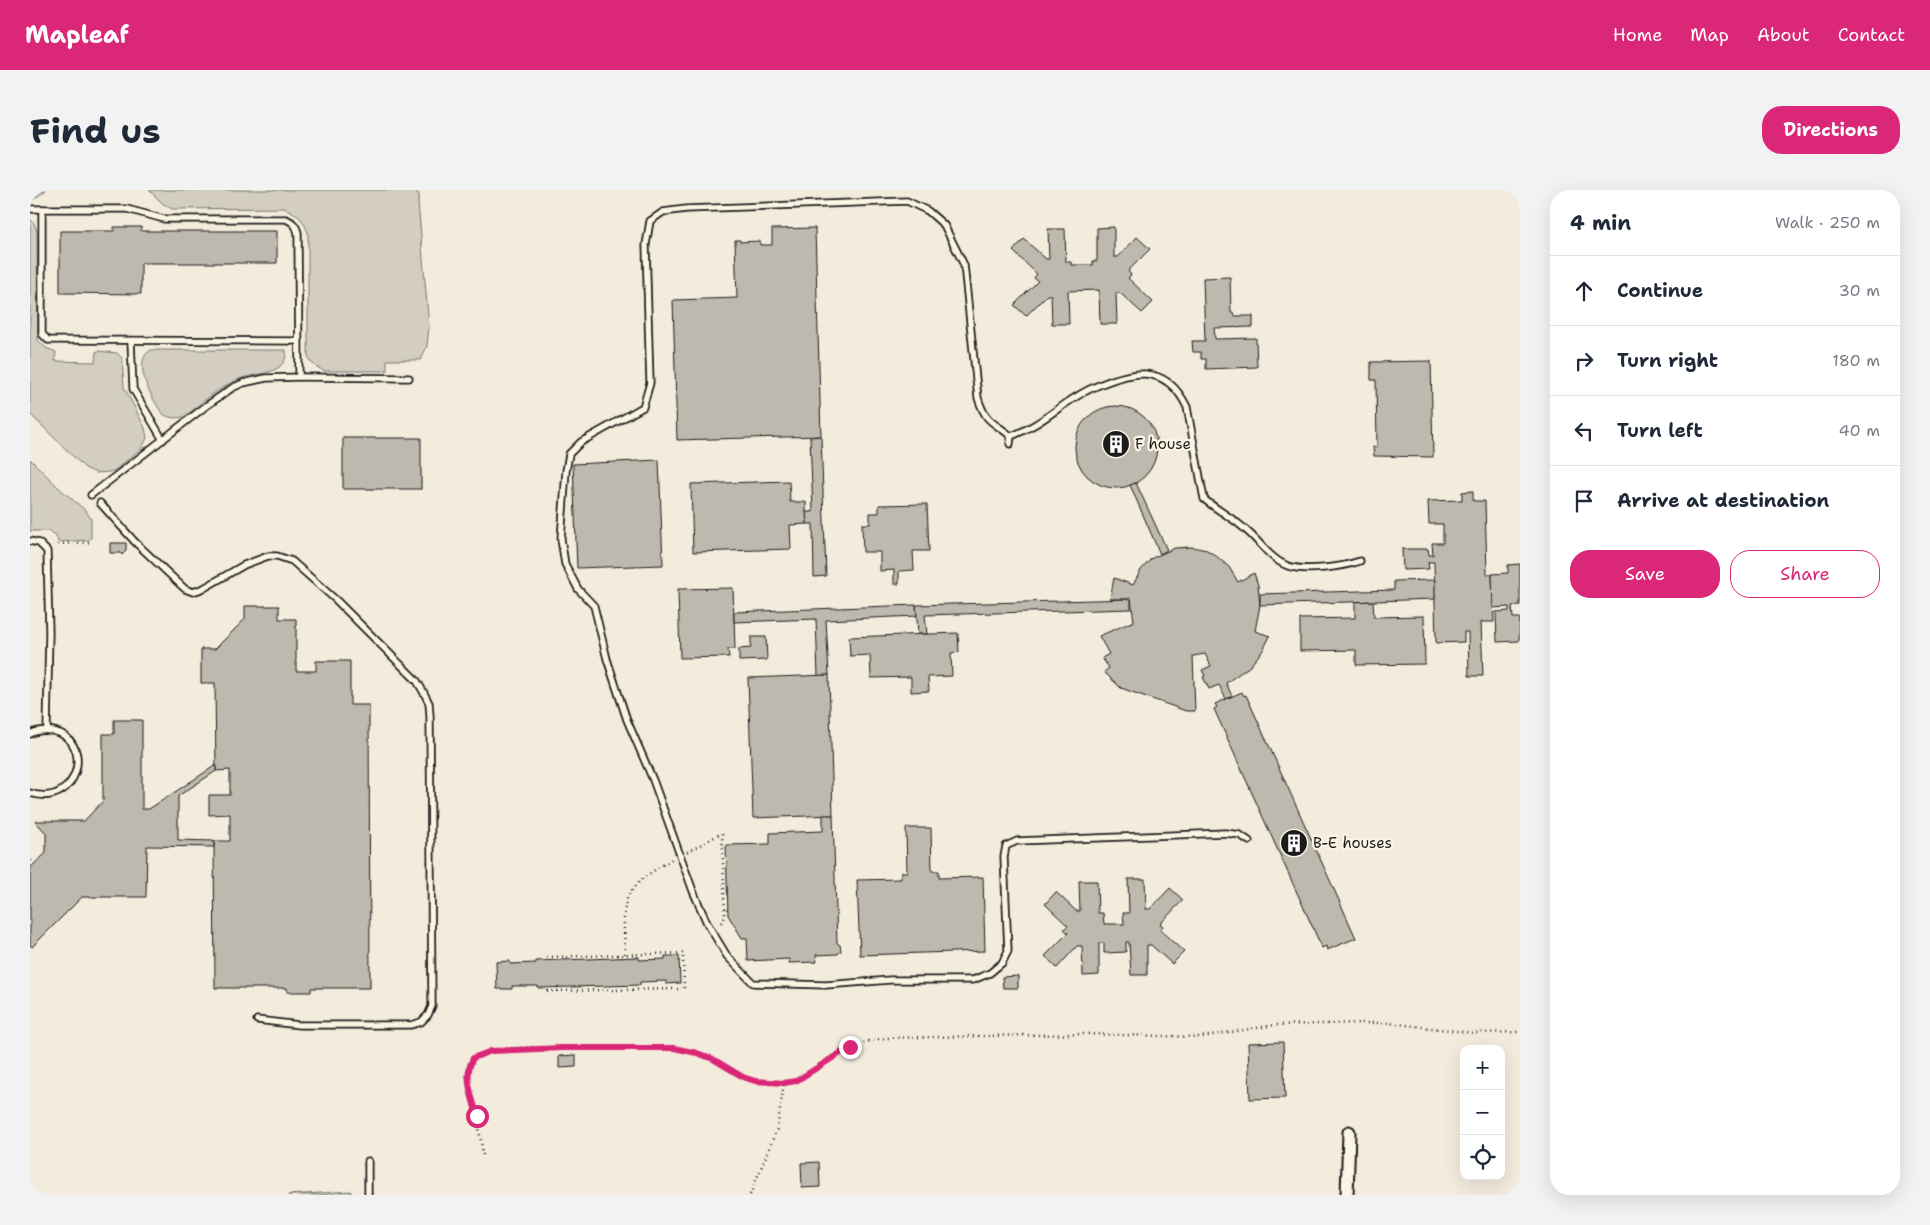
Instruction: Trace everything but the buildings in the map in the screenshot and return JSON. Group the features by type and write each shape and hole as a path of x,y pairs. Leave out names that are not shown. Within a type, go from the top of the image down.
{"street":[{"path":"1347,1195 1348,1132"}],"lane":[{"path":"1011,436 995,426 983,414 974,381 964,265 944,225 928,211 908,201 686,209 663,212 650,221 646,245 650,383 643,407 581,442 569,454 561,539 565,564 578,589 594,606 607,659 627,720 653,780 707,923 727,956 752,983 826,985 890,980 973,980 990,973 1002,963 1008,950 1004,857 1006,846 1017,841 1226,833 1240,835 1248,841"},
{"path":"30,209 127,209 164,219 286,219 292,222 298,233 299,377"},
{"path":"42,209 42,334 44,337 54,341 298,341"},
{"path":"132,341 133,388 163,440"},
{"path":"1011,436 1023,432 1044,420 1089,390 1130,375 1157,376 1172,383 1187,407 1204,499 1231,517 1247,530 1272,556 1288,566 1306,568 1342,567 1360,561"},
{"path":"91,495 232,388 243,383 266,378 299,377 409,378"},
{"path":"1010,444 1011,436"},
{"path":"100,503 135,542 185,589 193,592 204,588 244,565 268,556 277,556 292,561 336,600 417,681 429,703 432,847 432,1006 428,1015 421,1022 411,1025 299,1026 257,1020"},
{"path":"30,541 39,542 47,551 49,632 47,730"},
{"path":"30,734 47,730 57,732 73,746 77,756 76,771 69,785 61,792 51,796 30,793"},
{"path":"368,1161 368,1195"}],"path":[{"path":"58,544 92,542"},
{"path":"687,852 722,833 725,917 720,924"},
{"path":"625,954 625,913 629,895 644,879 675,858"},
{"path":"548,957 683,952 684,990"},
{"path":"546,992 679,989"},
{"path":"483,1155 477,1116 467,1076 473,1058 491,1051 563,1048 674,1048 713,1059 743,1077 755,1081 784,1083 796,1081 850,1047 867,1041 885,1038 1086,1034 1201,1038 1275,1025 1364,1023 1389,1023 1474,1033 1520,1032"},
{"path":"750,1195 777,1129 784,1083"}],"shaded area":[{"path":"30,190 46,190 30,202"},
{"path":"149,190 414,190 419,194 418,202 429,327 427,346 421,360 387,360 387,371 324,371 317,367 308,356 308,233 299,218 293,212 284,208 172,209 162,203"},
{"path":"30,219 34,223 37,232 38,340 46,348 56,352 55,361 95,362 96,352 98,351 117,353 122,358 124,387 145,428 147,438 142,448 110,472 96,473 85,468 30,414"},
{"path":"151,350 286,350 286,357 275,370 239,379 210,396 184,417 176,418 163,414 145,382 143,363 145,356"},
{"path":"30,459 59,488 86,511 91,519 91,538 89,540 58,542 56,535 49,531 30,531"},
{"path":"351,1191 351,1195 288,1195"}],"place":[{"name":"F house","path":"1116,444"},
{"name":"B-E houses","path":"1294,843"}],"route":[{"path":"477,1116 467,1076 469,1066 473,1058 491,1051 563,1048 674,1048 713,1059 743,1077 755,1081 784,1083 796,1081 834,1055 850,1047"}]}
